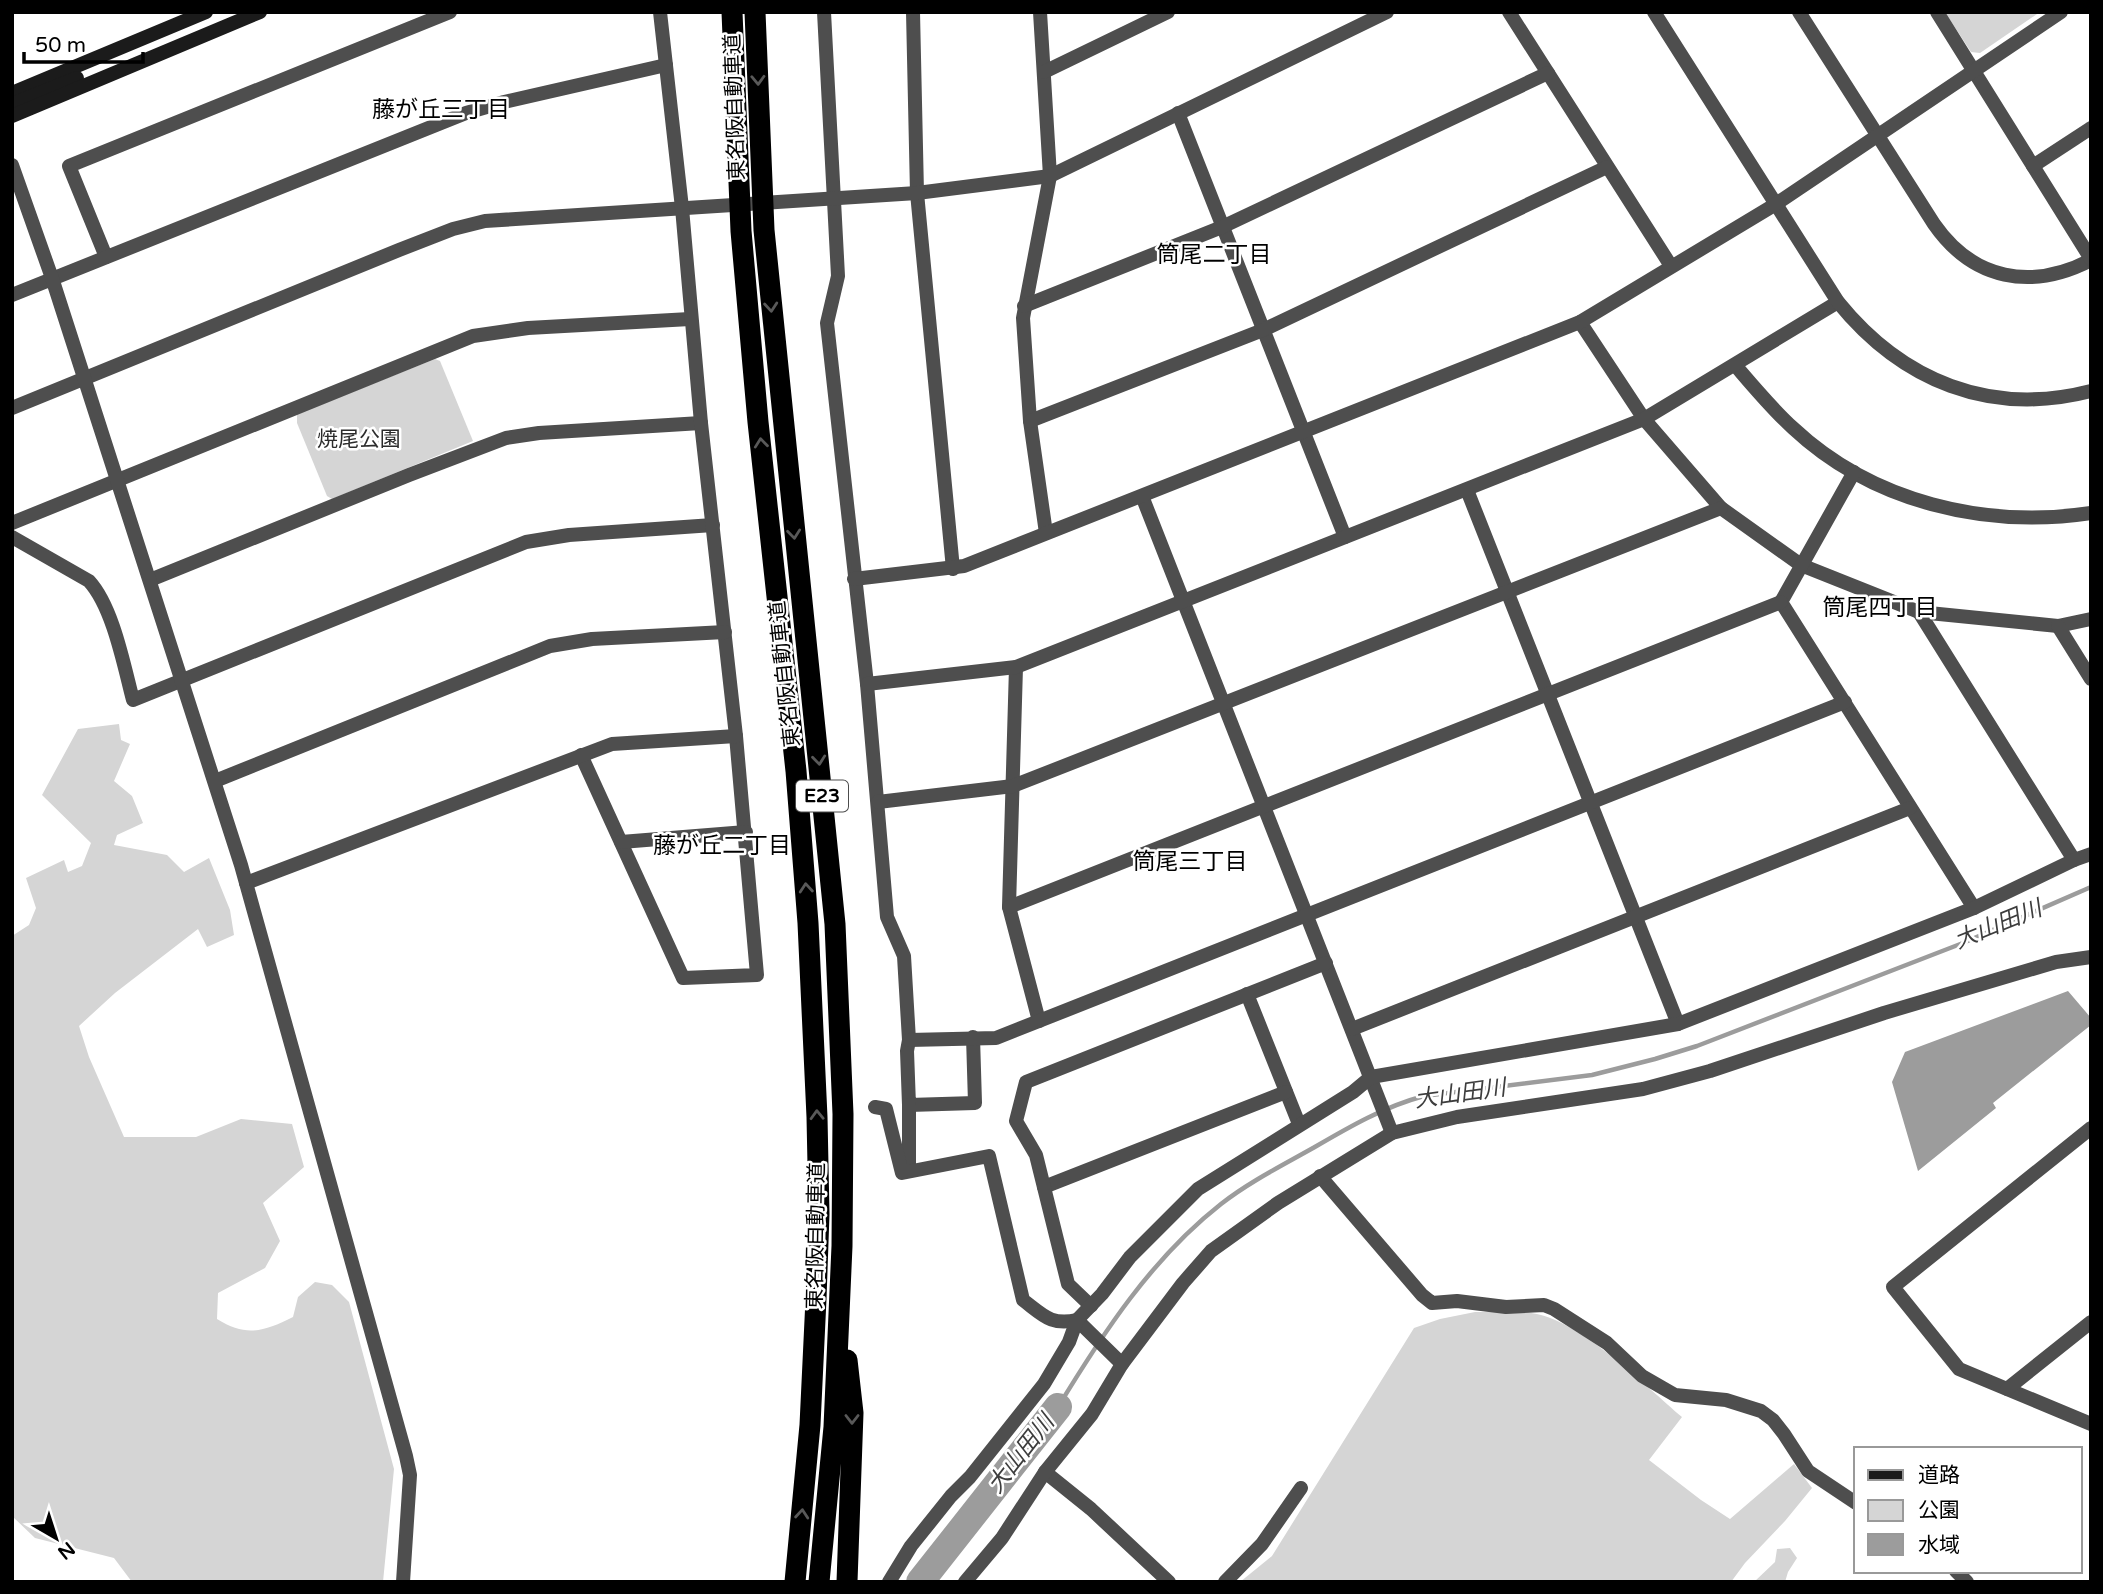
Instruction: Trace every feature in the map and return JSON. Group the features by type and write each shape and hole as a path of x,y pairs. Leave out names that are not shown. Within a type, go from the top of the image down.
{"highway":[{"name":"東名阪自動車道","path":"732,12 741,231 758,422 796,771 808,923 816,1103 818,1214 815,1327 810,1425 795,1582"},
{"name":"東名阪自動車道","path":"755,12 764,230 835,924 843,1114 840,1303 834,1427 820,1582"},
{"path":"840,1303 853,1413 847,1582"}],"main road":[{"path":"12,93 206,12"},
{"path":"12,116 260,12"},
{"path":"12,104 144,52 168,50"}],"street":[{"path":"107,257 69,166 450,12"},
{"path":"581,755 683,978 757,975 746,832 691,319 688,207 660,12"},
{"path":"824,12 827,198 838,276 827,323 867,684 887,917 904,956 909,1040 909,1171"},
{"path":"913,12 917,193 953,569"},
{"path":"1040,12 1050,176 1024,306 1030,421 1046,533"},
{"path":"1044,72 1168,12"},
{"path":"12,408 453,229 485,221 917,193 1050,176 1387,12"},
{"path":"1509,12 1671,267"},
{"path":"1654,12 1838,302 1857,326 1889,354 1930,377 1975,393 2017,400 2060,397 2091,391"},
{"path":"1799,12 1944,239 1965,258 1992,271 2020,277 2053,276 2071,271 2091,260 1937,12"},
{"path":"854,579 953,569 1580,322 1776,204 2061,12"},
{"path":"12,295 466,113 666,65"},
{"path":"1024,306 1222,227 1548,73"},
{"path":"1178,113 1345,537"},
{"path":"2033,166 2091,128"},
{"path":"12,165 52,278 215,781 406,1456 410,1475 403,1582"},
{"path":"1030,421 1263,330 1607,167"},
{"path":"867,684 1016,667 1184,601 1644,419 1838,302"},
{"path":"12,523 473,336 528,328 691,319"},
{"path":"1580,322 1644,419 1721,508 1801,565 1919,612 2058,626 2091,619"},
{"path":"1735,365 1793,429 1826,455 1854,472 1910,498 1960,513 2033,519 2091,513"},
{"path":"150,580 506,438 540,433 701,423"},
{"path":"1009,907 1781,602 1854,472"},
{"path":"1467,489 1678,1024"},
{"path":"1142,496 1392,1133"},
{"path":"878,802 1013,786 1721,508"},
{"path":"12,537 89,581 97,590 117,639 133,700 526,542 569,535 713,525"},
{"path":"1781,602 1974,908"},
{"path":"1919,612 2074,860"},
{"path":"2058,626 2091,679"},
{"path":"215,781 550,646 592,639 725,632"},
{"path":"1016,667 1009,907 1039,1021"},
{"path":"909,1040 996,1038 1845,702"},
{"path":"246,883 612,744 736,736"},
{"path":"1352,1029 1910,808"},
{"path":"621,842 746,832"},
{"path":"889,1582 911,1546 1044,1384 1069,1342 1077,1320 1130,1257 1198,1189 1299,1124 1373,1083 1678,1024 1974,908 2091,854"},
{"path":"965,1582 1002,1538 1045,1472 1092,1413 1122,1364 1183,1283 1211,1251 1320,1176 1392,1133 1457,1117 1643,1089 1710,1071 1871,1017 2056,961 2091,957"},
{"path":"1091,1306 1068,1284 1036,1155 1016,1121 1026,1082 1326,963"},
{"path":"1247,994 1299,1124"},
{"path":"909,1105 975,1103 973,1037"},
{"path":"1044,1187 1286,1092"},
{"path":"875,1107 886,1110 902,1172 989,1156 1023,1300 1049,1319 1062,1324 1077,1320"},
{"path":"2091,1128 1893,1287 1959,1369 2091,1424"},
{"path":"1320,1176 1422,1295 1432,1303 1457,1301 1506,1307 1544,1305 1554,1308 1607,1343 1642,1376 1675,1395 1726,1400 1761,1410 1784,1434 1808,1471 1854,1502"},
{"path":"1077,1320 1122,1364"},
{"path":"2007,1389 2091,1322"},
{"path":"1045,1472 1091,1509 1169,1582"},
{"path":"1225,1582 1262,1544 1301,1488"}],"green space":[{"path":"1945,12 2040,12 1980,53 1971,52"},
{"name":"焼尾公園","path":"435,359 440,361 473,441 332,499 327,496 297,423 297,414"},
{"path":"119,724 121,740 130,744 114,781 132,796 143,823 117,835 114,845 167,855 184,872 209,858 230,910 234,935 207,947 198,929 115,993 79,1026 89,1057 124,1137 196,1137 241,1119 292,1124 304,1167 263,1203 280,1241 265,1268 218,1293 217,1319 246,1330 273,1326 293,1317 298,1297 315,1282 332,1285 349,1302 394,1469 383,1582 132,1582 114,1558 35,1538 12,1516 12,936 29,925 36,908 26,878 64,860 68,872 82,866 91,843 42,795 78,729"},
{"path":"1517,1311 1541,1315 1577,1332 1615,1359 1682,1417 1649,1460 1730,1519 1794,1464 1812,1488 1731,1582 1240,1582 1272,1556 1414,1328 1440,1319 1475,1312"},
{"path":"1790,1548 1797,1558 1785,1582 1754,1582 1775,1562 1777,1549"}],"water":[{"path":"2068,991 2091,1018 2091,1025 1993,1103 1996,1108 1918,1171 1892,1082 1905,1052"}],"waterway":[{"name":"大山田川","path":"1058,1407 1130,1298 1196,1225 1255,1181 1367,1118 1424,1096 1592,1075 1697,1046 1963,943 2091,887"},
{"name":"大山田川","path":"920,1582 1058,1407"}],"district":[{"name":"藤が丘三丁目","path":"441,110"},
{"name":"筒尾二丁目","path":"1214,255"},
{"name":"筒尾四丁目","path":"1880,608"},
{"name":"藤が丘二丁目","path":"722,846"},
{"name":"筒尾三丁目","path":"1190,862"}]}
